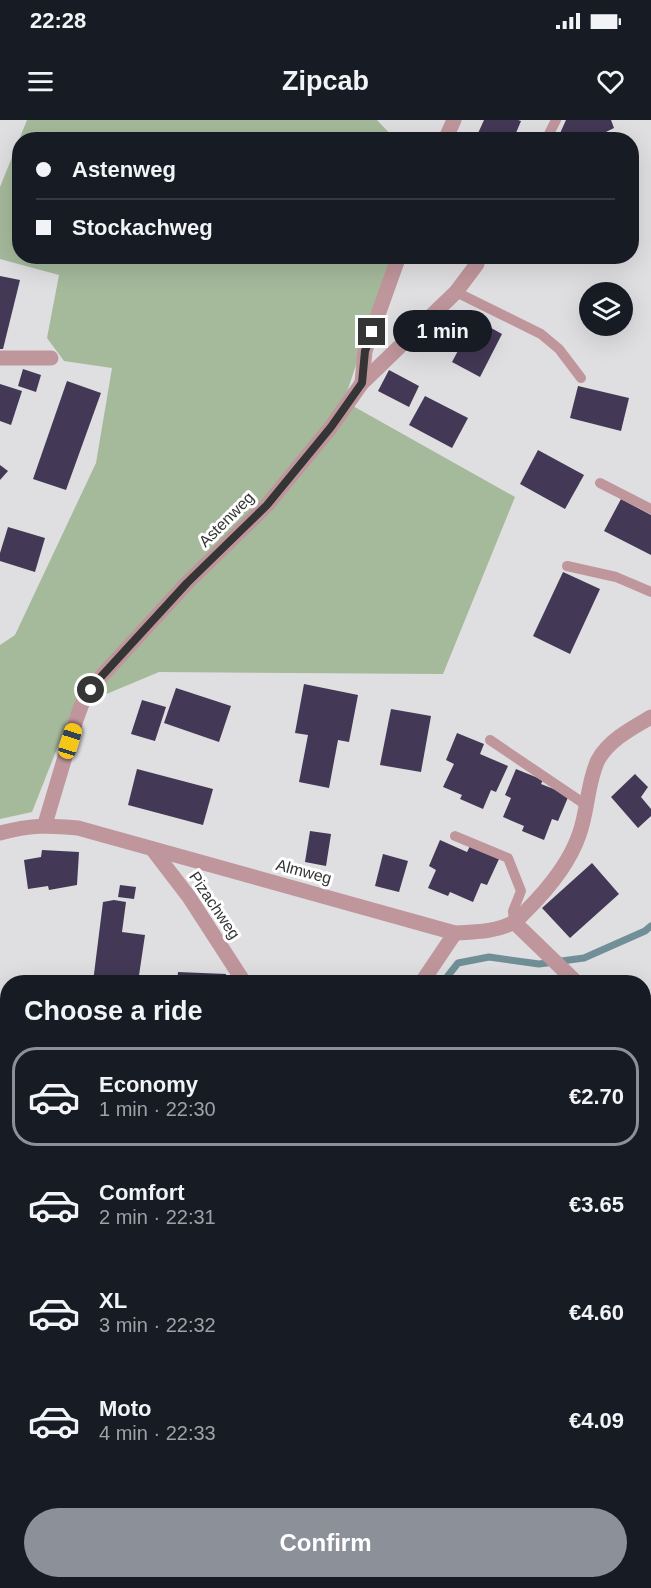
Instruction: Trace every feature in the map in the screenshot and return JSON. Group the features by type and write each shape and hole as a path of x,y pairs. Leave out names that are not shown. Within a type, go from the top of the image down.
{"street":[{"path":"362,383 365,351 396,264"},
{"name":"Astenweg","path":"45,824 83,701 99,679 187,583 267,505 331,427 362,383 456,292 476,264"},
{"path":"0,358 51,358"},
{"path":"568,975 514,922 538,898 569,859 579,834 595,768 604,752 623,734 651,717"},
{"name":"Almweg","path":"0,833 45,824 78,828 455,933 489,930 514,922"},
{"name":"Pizachweg","path":"153,850 189,897 239,975"},
{"path":"427,975 455,933"}],"lane":[{"path":"456,292 541,334 559,349 581,378"},
{"path":"600,483 651,510"},
{"path":"567,566 615,577 651,592"},
{"path":"490,740 586,805"},
{"path":"455,836 508,858 521,891 513,911 514,922"}],"green space":[{"path":"27,120 377,120 388,132 22,132"},
{"path":"12,157 12,262 0,259 0,187"},
{"path":"18,264 390,264 344,401 515,497 443,674 159,672 73,708 32,812 0,819 0,645 15,635 96,463 112,368 64,361 47,338 59,275"}],"building":[{"path":"484,120 521,121 516,132 479,132"},
{"path":"566,120 611,120 614,128 606,132 561,132"},
{"path":"0,276 20,280 3,349 0,349"},
{"path":"475,319 502,334 480,377 452,362"},
{"path":"23,369 41,375 36,392 18,386"},
{"path":"389,370 419,386 409,407 378,391"},
{"path":"67,381 101,393 66,490 33,479"},
{"path":"0,384 22,391 11,425 0,421"},
{"path":"578,386 629,398 621,431 570,418"},
{"path":"425,396 468,418 452,448 409,425"},
{"path":"538,450 584,475 565,509 520,484"},
{"path":"0,465 8,471 0,480"},
{"path":"621,499 651,515 651,555 604,531"},
{"path":"8,527 45,538 35,572 0,561 0,553"},
{"path":"563,572 600,589 570,654 533,636"},
{"path":"304,684 358,695 349,742 338,740 329,788 299,782 308,735 295,733"},
{"path":"176,688 231,706 219,742 164,723"},
{"path":"142,700 166,707 155,741 131,734"},
{"path":"391,709 431,716 421,772 380,765"},
{"path":"457,733 484,744 480,754 508,766 496,792 491,790 483,809 460,799 462,795 443,787 454,764 446,760"},
{"path":"137,769 213,789 203,825 128,805"},
{"path":"516,769 543,780 541,784 569,795 558,821 552,819 544,840 522,831 524,826 503,817 511,798 505,795"},
{"path":"635,774 648,787 641,797 651,809 651,816 638,828 611,797"},
{"path":"310,831 331,834 326,866 305,862"},
{"path":"440,840 467,852 470,846 499,859 487,885 481,883 473,902 450,892 448,896 428,888 436,870 429,866"},
{"path":"42,850 79,852 77,885 49,890 48,886 28,889 24,860 41,857"},
{"path":"383,854 408,861 399,892 375,886"},
{"path":"592,863 619,894 570,938 542,908"},
{"path":"120,885 136,887 134,899 118,897"},
{"path":"114,900 126,902 122,932 145,935 139,975 94,975 103,902"},
{"path":"178,972 226,974 226,975 178,975"}],"waterway":[{"path":"449,975 458,963 489,957 539,964 584,958 645,931 651,926"}],"route":[{"path":"91,690 187,583 267,505 331,427 362,383 365,351 372,332"}]}
